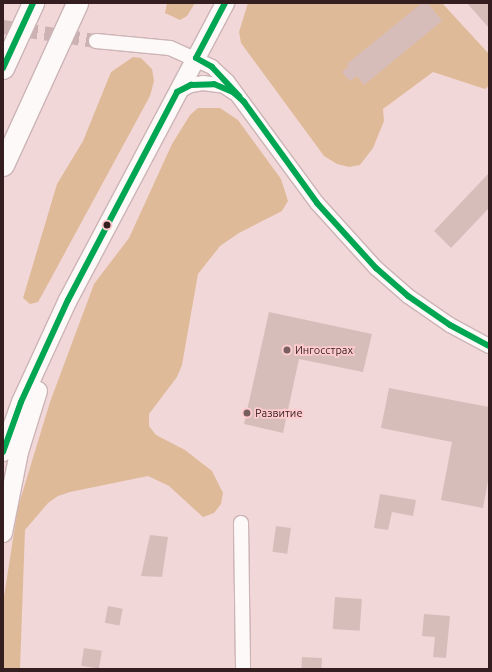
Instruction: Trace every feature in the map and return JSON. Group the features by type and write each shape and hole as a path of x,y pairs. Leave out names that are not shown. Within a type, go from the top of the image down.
{"highway":[{"path":"3,68 33,3"},
{"path":"3,165 77,3"}],"main road":[{"path":"3,452 40,358 98,242 225,3"},
{"path":"3,534 19,452 33,406 98,242"}],"street":[{"path":"96,41 170,48 196,58 212,67 244,102 317,203 376,268 408,296 450,325 489,346"},
{"path":"177,92 191,85 214,84 224,86 244,102"},
{"path":"241,523 243,669"}],"shaded area":[{"path":"167,3 195,3 187,16 180,20 165,13"},
{"path":"248,3 442,3 489,54 489,86 485,89 433,72 383,109 384,121 373,148 360,165 349,167 337,164 324,156 241,43 239,32"},
{"path":"133,57 141,58 152,69 154,81 150,96 38,302 30,304 23,298 57,184 83,141 111,72"},
{"path":"198,108 220,108 238,120 281,179 288,201 282,211 239,233 220,246 198,274 182,365 177,377 149,414 149,426 156,435 185,450 212,471 223,493 221,504 214,513 203,517 169,486 148,476 70,492 58,496 48,503 25,530 20,669 3,669 3,603 18,507 50,402 94,284 129,238 172,144 190,115"}],"building":[{"path":"422,3 428,3 442,21 364,85 357,76 350,81 342,72 349,66 347,64"},
{"path":"467,3 489,3 489,28"},
{"path":"489,173 489,208 451,248 434,231"},
{"path":"269,312 372,334 363,372 299,359 283,433 244,424"},
{"path":"389,388 489,407 489,475 483,508 441,500 452,442 381,428"},
{"path":"380,494 416,500 413,516 392,512 388,530 374,528"},
{"path":"276,526 291,528 287,554 272,552"},
{"path":"150,535 168,537 162,577 141,576"},
{"path":"335,597 362,599 360,631 333,629"},
{"path":"108,606 123,609 119,626 105,623"},
{"path":"424,614 450,616 446,658 433,657 435,637 422,636"},
{"path":"84,648 102,651 99,669 81,666"},
{"path":"302,657 322,658 321,669 301,669"}],"tunnel":[{"path":"3,27 96,41"}],"transit line":[{"path":"3,68 33,3"},
{"path":"225,3 196,58 212,67 239,96"},
{"path":"3,452 21,402 68,300 177,92 191,85 214,84 233,92 244,102 317,203 376,268 408,296 450,325 489,346"}],"place":[{"name":"Ингосстрах","path":"287,350"},
{"name":"Развитие","path":"247,413"}]}
